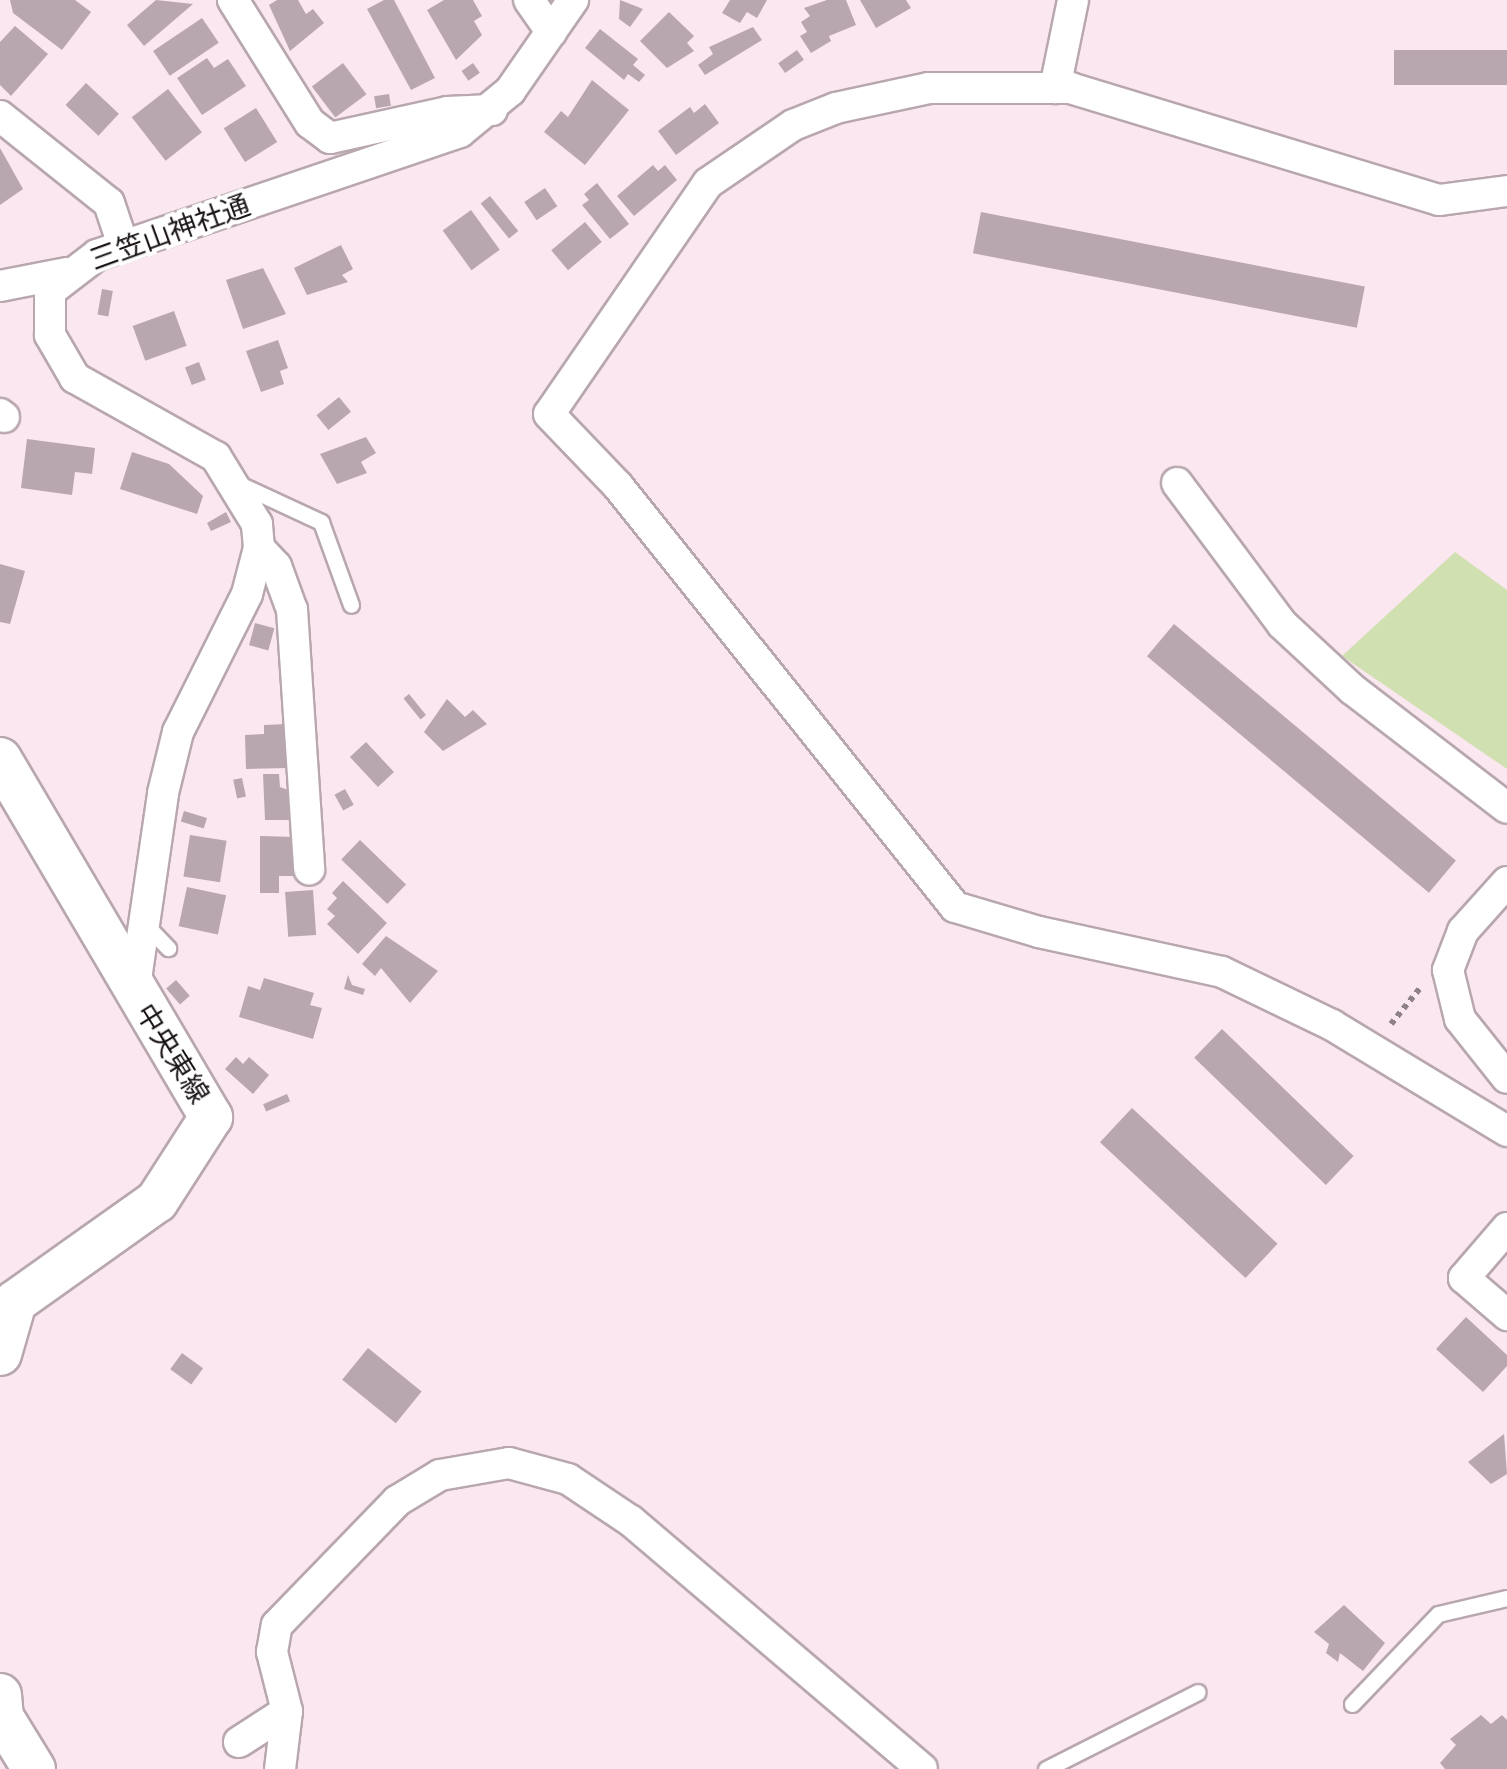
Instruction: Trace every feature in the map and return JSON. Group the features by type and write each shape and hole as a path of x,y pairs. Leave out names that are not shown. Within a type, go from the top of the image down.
{"main road":[{"name":"中央東線","path":"0,759 134,993 211,1117 157,1201 15,1302 0,1354"},
{"path":"0,1695 2,1717 34,1769"}],"street":[{"path":"234,0 310,123 330,138 447,112 492,110"},
{"path":"529,0 552,32"},
{"name":"三笠山神社通","path":"309,869 292,610 276,566 259,548 257,524 237,483 216,457 90,391 63,365 47,306 66,274 123,245 432,143 492,110 573,0"},
{"path":"1055,88 1073,0"},
{"path":"1507,191 1438,200 1055,88 929,88 836,108 793,125 708,183 549,414 618,486 955,907 1038,932 1222,972 1371,1048 1507,1131"},
{"path":"0,116 110,203 123,245"},
{"path":"0,286 66,274"},
{"path":"1177,483 1282,624 1352,690 1507,808"},
{"path":"134,993 178,732 247,594 259,548"},
{"path":"1507,882 1462,931 1448,970 1460,1019 1507,1078"},
{"path":"1507,1228 1464,1278 1507,1314"},
{"path":"280,1769 287,1711 272,1652 277,1625 397,1501 440,1475 509,1463 568,1479 631,1521 922,1769"},
{"path":"239,1742 287,1711"}],"lane":[{"path":"237,483 320,522 351,605"},
{"path":"144,923 168,948"},
{"path":"1352,1704 1438,1614 1507,1598"},
{"path":"1046,1769 1198,1692"}],"path":[{"path":"1371,1048 1430,975 1448,970"}],"green space":[{"path":"1455,552 1507,590 1507,769 1342,656"}],"building":[{"path":"10,0 75,0 91,12 62,50 13,13"},
{"path":"156,0 193,4 144,46 127,25"},
{"path":"277,0 298,0 306,14 313,9 324,23 290,51 269,5"},
{"path":"384,0 394,0 435,78 411,90 367,9"},
{"path":"444,0 473,0 482,16 474,21 482,35 456,60 427,10"},
{"path":"620,0 643,9 630,27 619,19"},
{"path":"730,0 767,0 757,18 747,12 740,23 722,13"},
{"path":"827,0 846,0 856,25 829,36 831,41 811,53 800,36 807,32 801,22 810,16 804,8"},
{"path":"860,0 906,0 911,8 876,28"},
{"path":"669,12 694,36 687,43 694,51 667,68 640,41"},
{"path":"202,18 219,43 170,76 153,51"},
{"path":"15,26 48,54 11,96 0,85 0,42"},
{"path":"753,27 762,40 705,75 698,65 713,54 709,47"},
{"path":"600,29 638,59 633,65 645,75 639,82 628,74 624,80 585,48"},
{"path":"797,50 804,60 785,73 778,63"},
{"path":"1394,50 1507,50 1507,85 1394,85"},
{"path":"207,58 214,68 228,59 246,86 202,115 177,78"},
{"path":"343,63 366,94 335,118 312,86"},
{"path":"473,63 480,73 468,81 462,71"},
{"path":"592,80 629,110 585,165 544,132 561,111 568,117"},
{"path":"86,83 119,114 98,136 66,105"},
{"path":"168,89 202,132 166,161 132,117"},
{"path":"389,94 391,106 376,108 374,96"},
{"path":"705,104 719,123 676,155 658,131 690,107 694,113"},
{"path":"256,108 277,142 245,162 224,128"},
{"path":"0,148 23,189 0,205"},
{"path":"653,165 658,171 665,165 677,180 634,216 617,196"},
{"path":"597,183 629,224 610,239 582,205 589,200 584,194"},
{"path":"545,188 557,206 537,220 524,202"},
{"path":"490,196 518,231 509,239 481,204"},
{"path":"471,210 500,250 471,270 443,231"},
{"path":"981,212 1365,287 1357,328 973,253"},
{"path":"585,222 602,242 568,270 551,250"},
{"path":"341,245 353,269 342,275 348,282 307,295 294,268"},
{"path":"263,268 286,314 243,329 226,280"},
{"path":"102,289 113,291 108,317 97,315"},
{"path":"174,311 187,346 145,361 133,326"},
{"path":"278,340 288,368 280,371 284,384 261,392 246,351"},
{"path":"199,362 206,380 192,385 185,367"},
{"path":"339,397 351,412 328,430 316,415"},
{"path":"366,437 376,453 361,462 367,473 337,484 320,454"},
{"path":"27,439 95,448 92,474 75,472 72,495 21,488"},
{"path":"132,452 169,464 203,496 197,514 120,489"},
{"path":"226,512 231,522 211,531 207,523"},
{"path":"0,564 25,571 10,624 0,622"},
{"path":"255,623 274,628 268,650 249,645"},
{"path":"1174,624 1456,861 1429,893 1147,656"},
{"path":"409,694 426,715 421,719 404,698"},
{"path":"447,699 465,717 473,710 487,724 443,751 424,732"},
{"path":"287,724 288,768 246,769 245,735 264,734 264,725"},
{"path":"366,742 394,772 378,787 350,757"},
{"path":"263,774 279,774 280,787 288,790 289,820 265,820"},
{"path":"242,778 246,797 237,798 233,780"},
{"path":"345,789 354,805 343,811 335,795"},
{"path":"184,811 207,818 204,829 181,822"},
{"path":"190,835 227,841 220,882 183,876"},
{"path":"260,836 296,837 297,876 279,876 279,893 260,893"},
{"path":"360,840 406,884 387,904 341,859"},
{"path":"343,881 387,923 358,954 327,924 335,916 327,909 337,898 332,893"},
{"path":"187,887 226,895 218,934 179,926"},
{"path":"313,890 316,935 288,937 285,892"},
{"path":"386,936 438,971 410,1003 381,968 375,976 362,964"},
{"path":"348,975 352,985 365,989 363,995 344,989"},
{"path":"264,978 314,993 310,1005 322,1008 313,1039 239,1017 248,986 260,990"},
{"path":"176,980 190,996 180,1004 166,989"},
{"path":"1222,1029 1354,1156 1326,1185 1194,1058"},
{"path":"236,1057 243,1064 249,1057 269,1075 253,1094 225,1069"},
{"path":"287,1094 290,1101 266,1112 263,1104"},
{"path":"1132,1108 1278,1244 1245,1278 1100,1142"},
{"path":"1466,1317 1507,1355 1507,1366 1483,1392 1436,1349"},
{"path":"368,1348 422,1391 396,1423 342,1380"},
{"path":"182,1353 203,1368 191,1384 170,1369"},
{"path":"1504,1434 1507,1474 1491,1484 1468,1462"},
{"path":"1344,1605 1385,1643 1363,1671 1340,1653 1338,1662 1326,1653 1329,1644 1314,1632"},
{"path":"1481,1715 1491,1724 1502,1715 1507,1720 1507,1769 1445,1769 1440,1763 1456,1745 1450,1739"}]}
